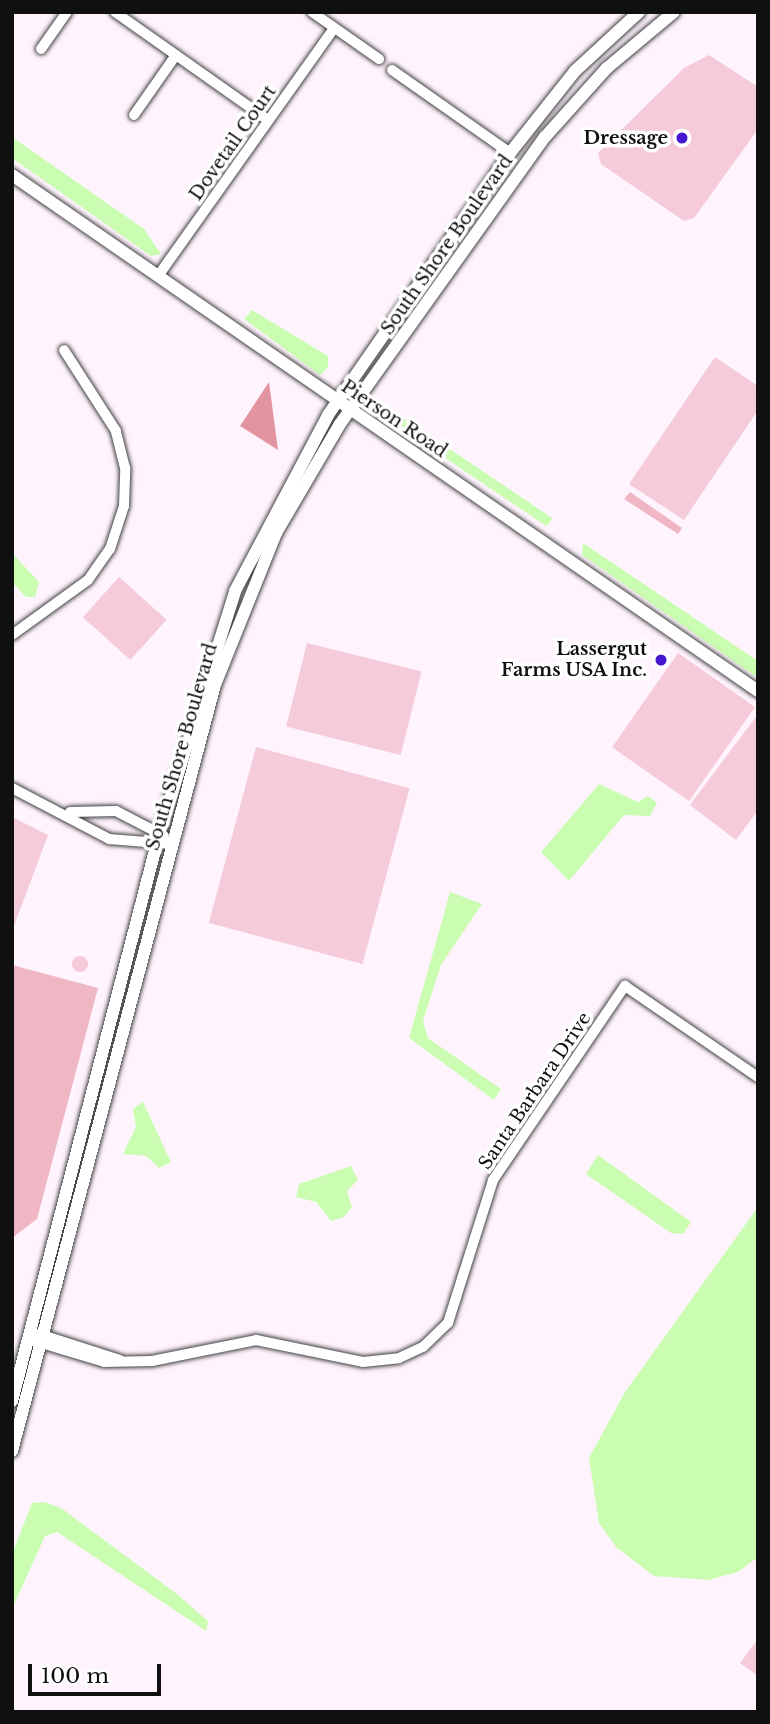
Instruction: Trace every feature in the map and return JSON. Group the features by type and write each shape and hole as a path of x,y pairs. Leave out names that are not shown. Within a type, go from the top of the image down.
{"street":[{"path":"41,50 67,12"},
{"path":"115,12 268,120"},
{"path":"312,12 379,59"},
{"name":"South Shore Boulevard","path":"12,1401 160,831 219,629 254,549 337,403 526,130 575,71 639,12"},
{"name":"South Shore Boulevard","path":"12,1451 172,844 240,617 276,533 350,412 523,169 585,90 674,12"},
{"name":"Dovetail Court","path":"158,276 334,28"},
{"path":"134,115 176,55"},
{"path":"392,70 510,153 510,187"},
{"path":"523,169 526,130"},
{"name":"Pierson Road","path":"12,174 337,403 758,691"},
{"path":"12,635 88,580 110,549 124,506 125,468 116,431 64,350"},
{"path":"12,788 68,812 109,839 156,846 172,844"},
{"path":"68,812 116,811 160,831 172,844"},
{"name":"Santa Barbara Drive","path":"28,1339 121,1361 159,1360 243,1341 377,1362 423,1347 454,1311 503,1161 625,986 758,1077"}],"shaded area":[{"name":"Dressage","path":"709,55 758,87 758,129 694,218 684,221 601,164 598,153 684,68"},
{"path":"12,137 144,229 161,254 151,256 12,158"},
{"path":"252,310 328,356 328,367 320,375 244,319"},
{"path":"715,357 758,386 758,410 684,520 629,484"},
{"path":"269,382 278,450 240,426"},
{"path":"389,408 552,518 547,526 383,416"},
{"path":"630,492 682,528 678,534 624,499"},
{"path":"583,543 758,661 758,678 582,555"},
{"path":"12,553 39,582 35,597 26,597 12,582"},
{"path":"119,577 167,620 130,660 83,617"},
{"path":"307,643 421,672 401,755 286,726"},
{"path":"678,653 755,707 689,801 612,747"},
{"path":"758,714 758,810 736,840 690,805"},
{"path":"256,747 410,788 362,964 209,923"},
{"path":"599,784 638,802 648,796 657,803 650,816 624,815 569,881 541,852"},
{"path":"12,817 48,835 12,931"},
{"path":"450,892 482,904 441,965 423,1021 428,1038 501,1089 494,1100 409,1038"},
{"path":"77,956 83,956 88,964 86,970 77,972 72,967 72,961"},
{"path":"12,965 98,988 37,1219 12,1238"},
{"path":"143,1102 171,1162 159,1168 146,1156 123,1154 136,1127 133,1109"},
{"path":"598,1155 691,1222 683,1234 671,1233 586,1174"},
{"path":"351,1166 358,1180 347,1191 352,1207 344,1217 331,1221 316,1202 296,1197 299,1184"},
{"path":"758,1207 758,1557 738,1572 708,1580 654,1576 617,1548 599,1523 589,1458 625,1392"},
{"path":"44,1502 61,1508 177,1594 208,1621 206,1631 57,1532 45,1536 12,1609 12,1554 32,1503"},
{"path":"758,1639 758,1676 740,1663"}],"place":[{"name":"Dressage","path":"682,138"},
{"name":"Lassergut Farms USA Inc.","path":"661,660"}]}
